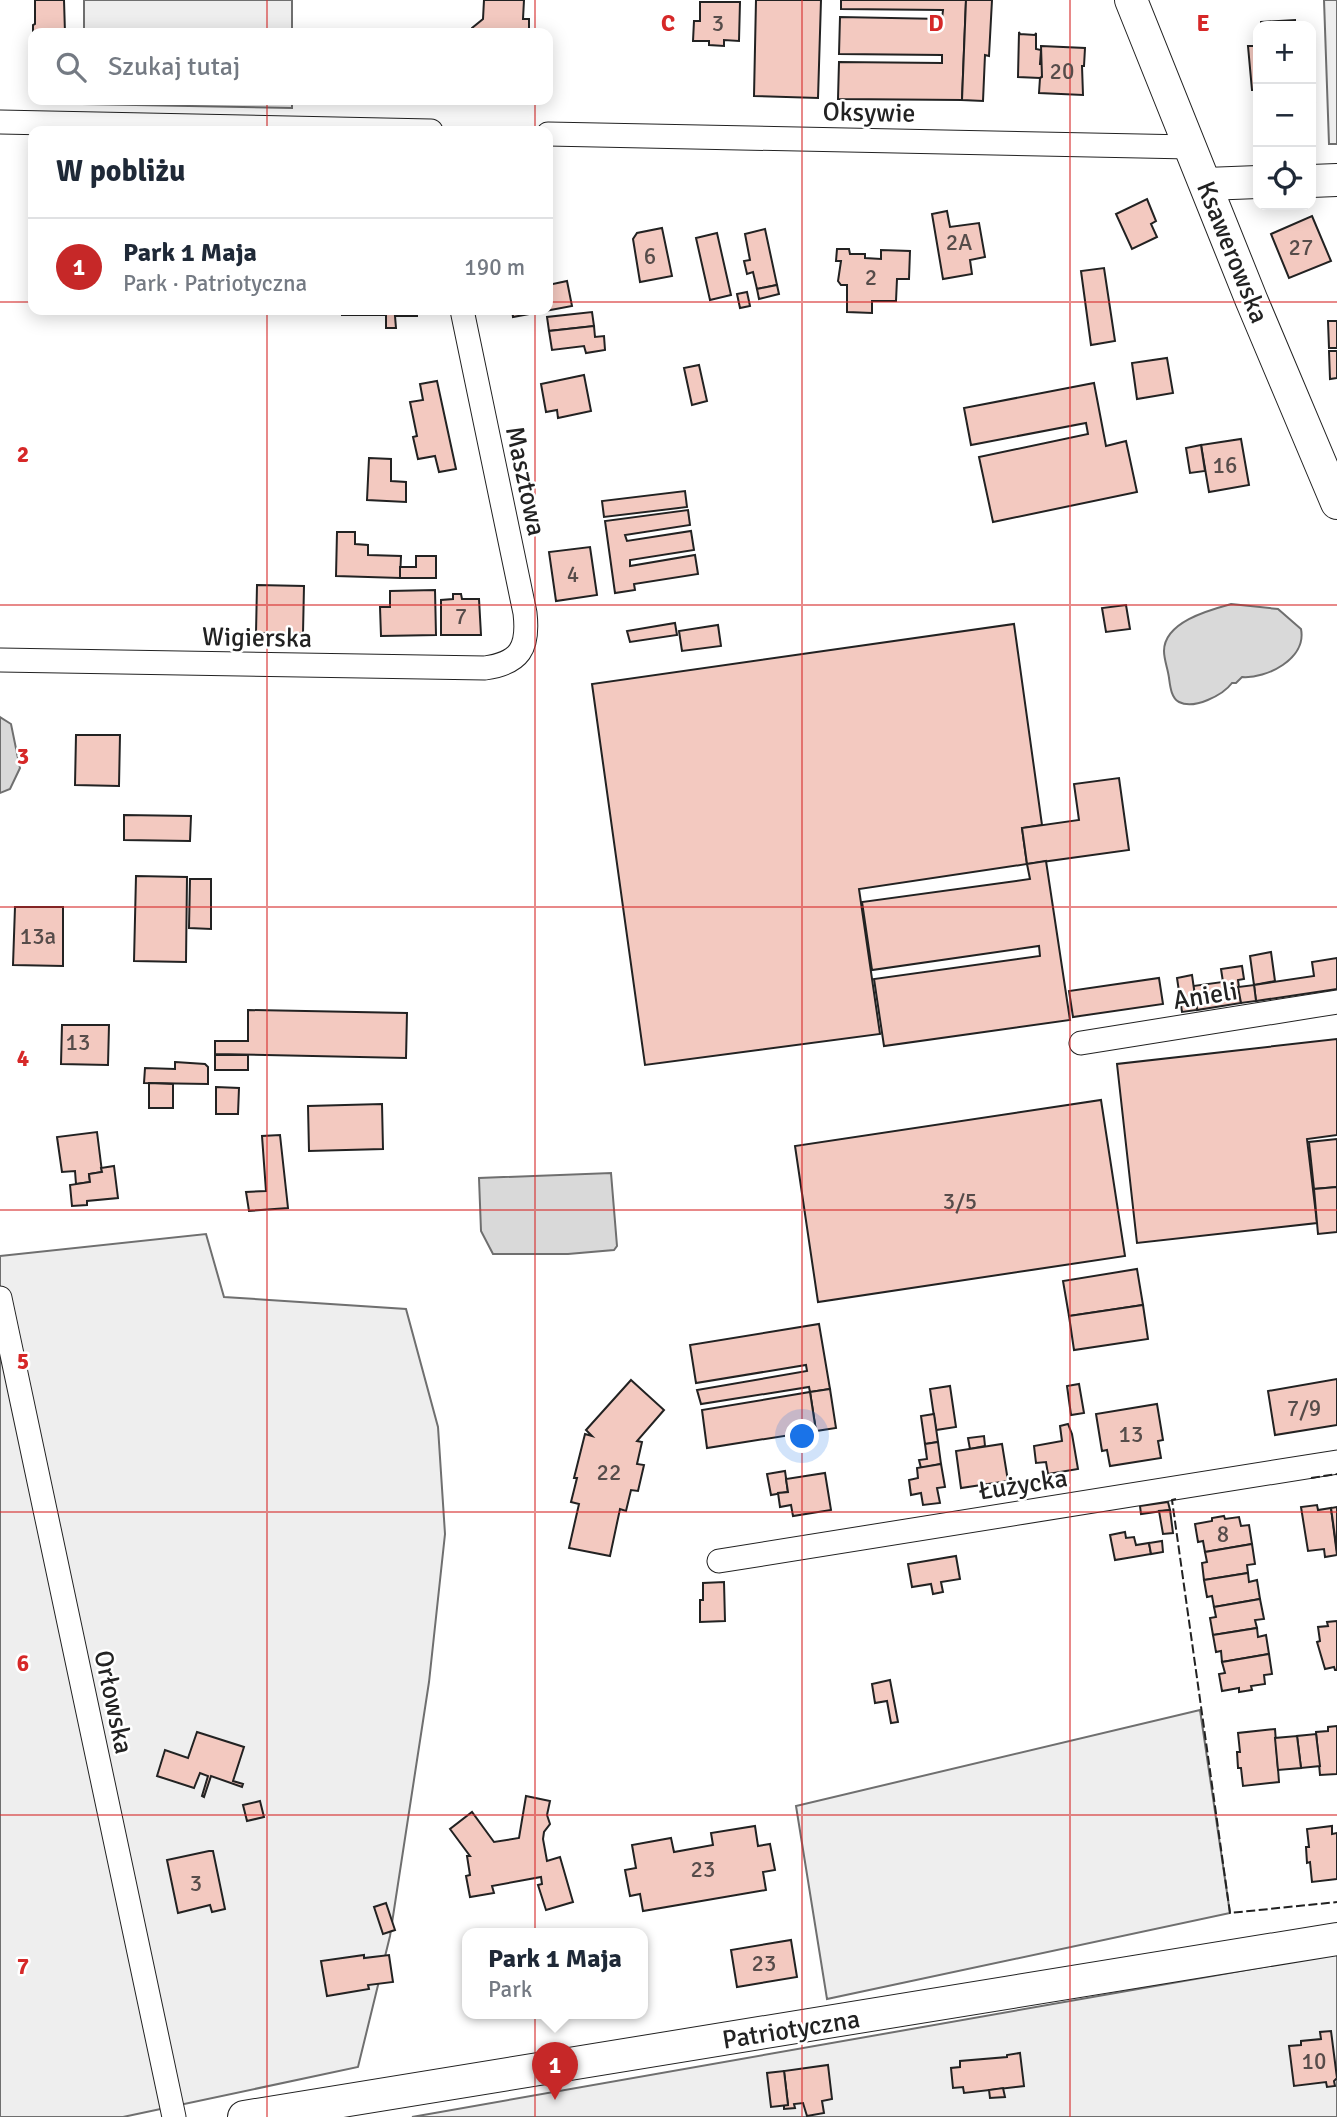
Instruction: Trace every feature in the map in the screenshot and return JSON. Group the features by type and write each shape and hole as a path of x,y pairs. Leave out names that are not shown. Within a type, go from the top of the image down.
{"street":[{"name":"Ksawerowska","path":"1131,0 1251,299 1337,503"},
{"path":"0,122 189,126"},
{"name":"Oksywie","path":"553,134 1190,147"},
{"path":"1316,181 1337,180"},
{"path":"1206,184 1253,182"},
{"name":"Masztowa","path":"463,315 525,613 526,638 512,661"},
{"name":"Wigierska","path":"0,660 485,668 512,661"},
{"name":"Anieli","path":"1081,1043 1337,1002"},
{"name":"Orłowska","path":"0,1298 174,2117"},
{"name":"Łużycka","path":"719,1562 1337,1462"},
{"name":"Patriotyczna","path":"244,2117 1337,1939"}],"shaded area":[{"path":"84,0 292,0 292,28 84,28"},
{"path":"1324,0 1337,0 1337,144 1329,144"},
{"path":"135,105 292,105 292,108"},
{"path":"1231,604 1278,609 1301,629 1298,649 1291,658 1273,671 1242,677 1208,700 1192,704 1179,702 1170,688 1164,654 1166,641 1171,632 1189,619"},
{"path":"0,717 11,724 20,768 10,789 0,793"},
{"path":"611,1173 617,1246 614,1250 568,1254 493,1254 481,1231 479,1178"},
{"path":"206,1234 224,1297 406,1309 438,1427 445,1534 429,1682 390,1936 358,2067 123,2117 0,2117 0,1256"},
{"path":"1200,1710 1230,1913 827,1999 796,1806"},
{"path":"1337,1954 1337,2117 412,2117"}],"building":[{"path":"35,0 64,0 65,28 33,28"},
{"path":"484,0 524,0 523,19 529,19 529,28 472,28 483,19"},
{"path":"756,0 821,0 818,98 754,96"},
{"path":"841,0 966,0 962,100 838,99 839,62 942,63 942,55 839,54 840,17 942,19 943,10 841,9"},
{"path":"966,0 992,0 983,101 962,100"},
{"path":"700,2 740,2 739,41 724,40 724,46 709,45 709,41 693,41 694,21 700,21"},
{"path":"1019,32 1036,33 1036,49 1041,50 1040,78 1018,77"},
{"path":"1041,46 1085,48 1082,66 1083,95 1039,93 1042,77"},
{"path":"1248,46 1253,46 1252,90"},
{"path":"1147,199 1156,221 1151,224 1157,237 1132,249 1116,214"},
{"path":"947,211 950,227 979,223 985,257 970,260 972,274 943,279 932,214"},
{"path":"1312,216 1331,261 1289,278 1271,234"},
{"path":"662,228 672,276 640,282 633,239 637,233"},
{"path":"765,229 777,285 757,289 753,272 747,274 744,261 750,260 745,234"},
{"path":"717,233 731,295 710,300 696,238"},
{"path":"837,249 849,249 850,254 865,254 865,258 881,259 881,250 910,251 909,279 897,279 896,301 872,301 872,313 847,312 847,285 841,285 838,281 841,261 836,261"},
{"path":"1104,268 1115,341 1091,345 1081,271"},
{"path":"567,281 572,306 553,310 553,284"},
{"path":"777,285 779,294 759,299 757,289"},
{"path":"747,292 750,306 740,308 737,294"},
{"path":"592,312 594,326 549,331 547,317"},
{"path":"386,315 417,315 395,316 396,328 386,328"},
{"path":"1328,321 1337,321 1337,348 1329,348"},
{"path":"594,326 595,337 604,336 605,350 586,353 584,346 552,350 549,331"},
{"path":"1329,351 1337,351 1337,378 1330,379"},
{"path":"1167,358 1173,393 1137,399 1132,363"},
{"path":"699,365 707,401 692,405 684,368"},
{"path":"584,375 591,411 558,418 557,410 546,412 541,384"},
{"path":"437,381 456,469 439,472 435,456 418,459 413,437 417,436 410,402 423,400 420,384"},
{"path":"1094,383 1106,446 1126,441 1137,492 993,522 979,457 1088,434 1086,423 971,445 964,408"},
{"path":"1241,439 1249,485 1209,492 1201,445"},
{"path":"1201,445 1205,471 1190,473 1186,448"},
{"path":"369,458 391,459 391,481 406,482 406,502 367,500"},
{"path":"685,491 687,507 604,517 602,501"},
{"path":"688,510 690,525 625,535 627,541 691,531 694,550 630,560 630,566 695,555 698,574 634,584 635,590 615,593 605,521"},
{"path":"337,532 355,532 355,544 368,545 368,555 401,556 400,578 336,576"},
{"path":"590,547 597,595 556,601 549,552"},
{"path":"416,556 436,556 436,578 400,578 400,567 416,567"},
{"path":"257,585 304,586 303,633 256,633"},
{"path":"435,590 436,635 381,636 380,607 390,607 390,591"},
{"path":"453,594 461,594 462,599 479,599 481,635 441,635 441,600 453,599"},
{"path":"1126,605 1130,629 1106,632 1102,608"},
{"path":"675,623 677,635 630,642 627,631"},
{"path":"1014,624 1042,825 1022,828 1027,864 859,889 880,1034 645,1065 592,684"},
{"path":"718,625 721,646 682,651 679,631"},
{"path":"76,735 120,735 119,786 75,785"},
{"path":"1119,778 1129,850 1027,864 1022,828 1079,820 1074,784"},
{"path":"124,815 191,816 190,841 124,840"},
{"path":"1046,861 1070,1020 884,1046 874,979 1040,956 1039,946 872,970 862,902 1030,879 1027,864"},
{"path":"136,876 187,877 186,962 134,961"},
{"path":"190,879 211,879 211,929 189,928"},
{"path":"15,907 63,907 63,966 13,965"},
{"path":"1271,952 1275,981 1254,985 1250,956"},
{"path":"1337,958 1337,989 1256,1001 1254,985 1314,976 1312,962"},
{"path":"1242,966 1244,979 1238,980 1241,1003 1197,1010 1193,986 1223,982 1221,969"},
{"path":"1192,975 1197,1010 1182,1012 1177,978"},
{"path":"1159,978 1163,1004 1073,1017 1069,991"},
{"path":"1254,985 1256,1001 1241,1003 1238,987"},
{"path":"248,1010 407,1013 406,1058 215,1054 215,1041 248,1041"},
{"path":"62,1025 109,1025 108,1065 61,1064"},
{"path":"1337,1039 1337,1135 1307,1139 1317,1223 1137,1243 1117,1064"},
{"path":"215,1055 248,1055 248,1070 215,1070"},
{"path":"175,1062 205,1064 208,1067 208,1084 144,1083 145,1068 175,1069"},
{"path":"149,1083 173,1084 173,1108 149,1108"},
{"path":"216,1087 239,1088 238,1114 216,1114"},
{"path":"1101,1100 1125,1256 818,1302 795,1146"},
{"path":"382,1104 383,1149 309,1151 308,1106"},
{"path":"97,1132 102,1172 89,1174 90,1182 76,1184 75,1171 62,1172 57,1137"},
{"path":"280,1135 288,1208 249,1211 246,1192 266,1191 262,1136"},
{"path":"1337,1139 1337,1187 1314,1189 1309,1142"},
{"path":"114,1166 118,1198 87,1201 87,1205 72,1206 70,1185 90,1182 89,1174"},
{"path":"1337,1187 1337,1232 1318,1234 1314,1189"},
{"path":"1137,1269 1143,1305 1069,1316 1063,1281"},
{"path":"1143,1305 1148,1339 1074,1350 1069,1316"},
{"path":"819,1324 830,1389 810,1392 809,1387 701,1404 697,1390 807,1371 806,1365 696,1383 690,1345"},
{"path":"1337,1379 1337,1425 1275,1435 1268,1391"},
{"path":"631,1380 664,1410 637,1441 642,1442 637,1464 644,1465 638,1491 631,1490 626,1511 620,1509 610,1556 569,1548 579,1504 571,1502 577,1478 574,1478 585,1434 592,1436 586,1430"},
{"path":"1079,1384 1084,1413 1071,1415 1067,1386"},
{"path":"950,1386 956,1427 936,1430 930,1389"},
{"path":"830,1389 836,1428 816,1431 810,1392"},
{"path":"810,1392 816,1431 707,1448 702,1410"},
{"path":"1157,1404 1163,1440 1158,1441 1161,1458 1110,1466 1107,1450 1102,1451 1096,1414"},
{"path":"934,1414 938,1442 925,1444 921,1416"},
{"path":"1068,1424 1078,1469 1048,1474 1046,1462 1036,1463 1034,1446 1062,1441 1060,1426"},
{"path":"984,1436 985,1446 970,1449 968,1438"},
{"path":"938,1442 941,1464 921,1468 919,1460 927,1459 925,1444"},
{"path":"1002,1444 1008,1481 961,1488 956,1451"},
{"path":"941,1464 945,1487 937,1488 940,1503 923,1505 921,1493 911,1495 909,1480 918,1478 917,1468"},
{"path":"785,1471 788,1492 771,1495 767,1474"},
{"path":"825,1473 831,1510 793,1516 791,1505 780,1507 778,1493 788,1492 786,1479"},
{"path":"1168,1502 1170,1510 1141,1514 1140,1506"},
{"path":"1317,1505 1318,1510 1331,1508 1337,1555 1325,1557 1324,1549 1308,1551 1301,1507"},
{"path":"1337,1507 1337,1551 1331,1508"},
{"path":"1170,1510 1173,1533 1163,1534 1159,1511"},
{"path":"1224,1516 1225,1519 1239,1517 1241,1526 1249,1525 1252,1544 1205,1552 1203,1541 1198,1542 1195,1524"},
{"path":"1125,1532 1126,1538 1134,1537 1136,1545 1149,1543 1151,1554 1115,1560 1110,1535"},
{"path":"1162,1541 1163,1552 1151,1554 1149,1543"},
{"path":"1252,1544 1255,1564 1247,1565 1248,1573 1204,1580 1202,1563 1207,1562 1205,1552"},
{"path":"956,1556 960,1579 941,1582 943,1592 933,1594 931,1584 912,1587 908,1564"},
{"path":"1248,1573 1249,1582 1257,1580 1260,1599 1214,1607 1212,1596 1207,1597 1204,1580"},
{"path":"724,1582 725,1621 700,1622 703,1583"},
{"path":"1260,1599 1264,1619 1255,1620 1257,1628 1213,1635 1210,1618 1216,1617 1214,1607"},
{"path":"1337,1621 1337,1670 1334,1667 1325,1669 1317,1642 1320,1641 1318,1627"},
{"path":"1257,1628 1258,1637 1266,1635 1269,1654 1222,1662 1221,1651 1216,1652 1213,1635"},
{"path":"1269,1654 1272,1674 1264,1675 1265,1684 1251,1686 1252,1690 1239,1692 1239,1688 1222,1691 1219,1674 1225,1673 1222,1662"},
{"path":"890,1680 898,1722 891,1723 887,1701 875,1703 872,1684"},
{"path":"1337,1726 1337,1774 1320,1775 1316,1732 1328,1731 1328,1727"},
{"path":"1275,1729 1279,1782 1243,1786 1241,1768 1238,1768 1238,1733"},
{"path":"197,1732 244,1747 233,1781 243,1784 242,1787 211,1776 204,1797 202,1796 208,1776 200,1773 194,1788 157,1776 165,1750 188,1758"},
{"path":"1316,1734 1320,1766 1301,1768 1297,1736"},
{"path":"1297,1736 1301,1768 1278,1770 1275,1738"},
{"path":"526,1796 550,1801 547,1815 550,1824 543,1839 547,1861 560,1857 573,1902 546,1910 538,1885 542,1884 541,1877 492,1886 494,1893 470,1897 466,1876 470,1875 467,1856 470,1856 450,1829 472,1812 494,1842 519,1838"},
{"path":"260,1801 264,1817 247,1821 243,1805"},
{"path":"755,1826 758,1846 770,1844 775,1870 763,1872 766,1890 643,1911 640,1894 630,1896 625,1870 636,1868 632,1845 671,1838 674,1852 713,1845 711,1833"},
{"path":"1332,1826 1332,1834 1337,1833 1337,1879 1312,1882 1310,1862 1307,1863 1307,1829"},
{"path":"213,1851 225,1909 212,1912 210,1905 178,1913 167,1860"},
{"path":"386,1903 395,1930 383,1934 374,1907"},
{"path":"791,1940 797,1977 737,1987 731,1950"},
{"path":"364,1955 364,1958 389,1955 393,1982 368,1985 369,1989 327,1996 321,1961"},
{"path":"1331,2031 1337,2078 1334,2081 1335,2086 1327,2087 1326,2082 1294,2086 1289,2046 1301,2045 1301,2041 1321,2039 1320,2032"},
{"path":"1020,2053 1024,2086 964,2093 963,2087 953,2088 951,2068 960,2067 960,2061 1007,2057"},
{"path":"828,2065 832,2099 822,2101 824,2113 807,2116 803,2103 794,2104 795,2108 784,2109 784,2105 788,2105 784,2071"},
{"path":"784,2071 788,2105 771,2107 767,2073"},
{"path":"1003,2088 1005,2097 990,2098 989,2090"}],"fence":[{"path":"1311,1478 1337,1474"},
{"path":"1176,1499 1172,1500 1230,1913 1337,1902"}],"place":[{"name":"Park 1 Maja","path":"555,2100"}]}
